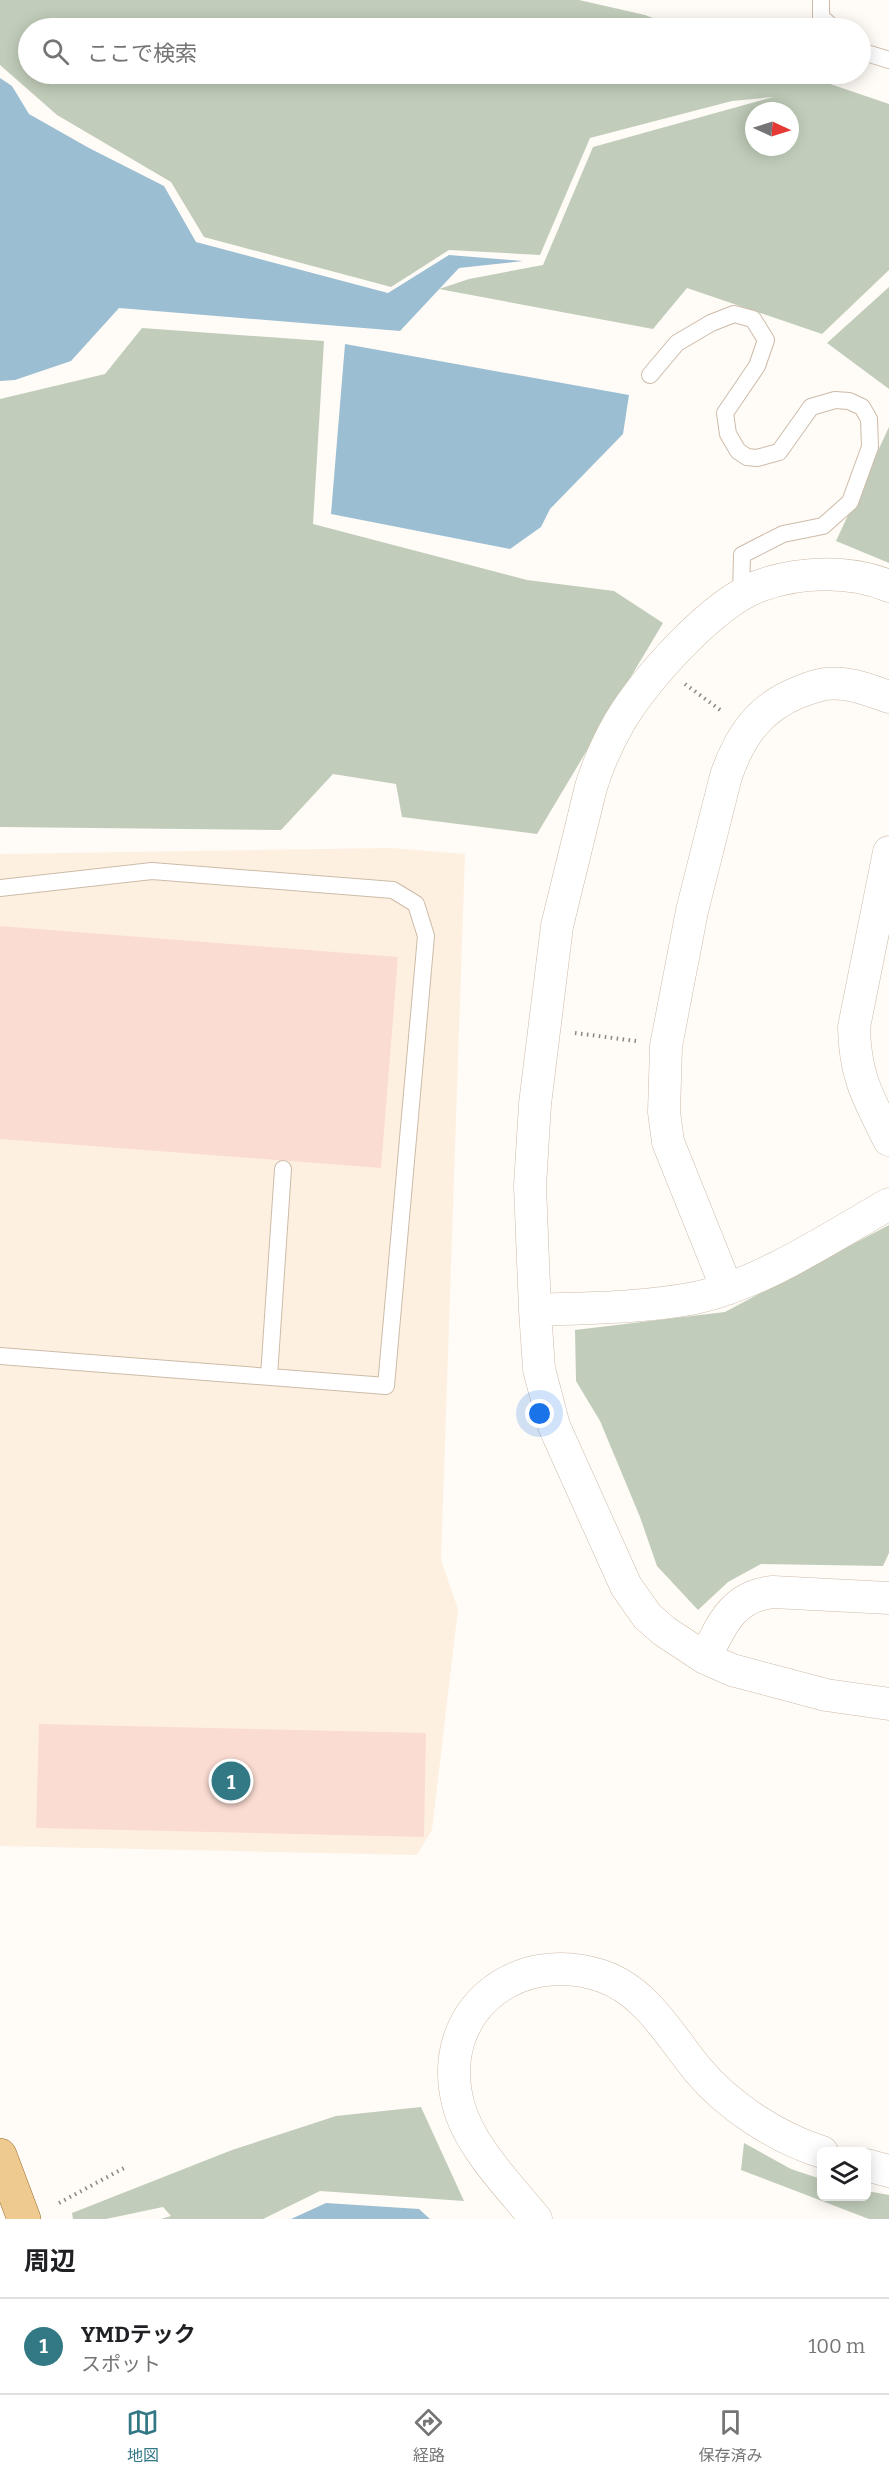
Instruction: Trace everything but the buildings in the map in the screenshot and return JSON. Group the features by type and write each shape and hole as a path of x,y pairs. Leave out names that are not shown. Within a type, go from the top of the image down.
{"main road":[{"path":"0,2155 24,2219"}],"street":[{"path":"889,586 837,574 804,576 758,586 717,610 661,667 621,719 597,767 563,897 543,1028 530,1186 539,1369 554,1426 626,1586 647,1616 685,1646 732,1671 826,1695 889,1704"},
{"path":"727,1288 666,1134 664,1112 666,1046 692,911 726,776 747,730 770,707 790,696 825,684 850,685 889,697"},
{"path":"889,852 854,1027 857,1069 863,1088 889,1140"},
{"path":"535,1310 668,1302 696,1298 727,1288 796,1257 889,1204"},
{"path":"705,1658 730,1612 757,1595 773,1592 889,1598"},
{"path":"536,2219 488,2160 465,2124 458,2105 453,2069 457,2044 467,2021 477,2006 494,1990 533,1970 571,1968 619,1983 650,2009 699,2071 718,2090 743,2110 775,2130 817,2150"},
{"path":"871,2166 889,2170"}],"lane":[{"path":"821,0 821,18"},
{"path":"871,54 889,60"},
{"path":"650,375 677,343 711,323 734,314 753,320 766,340 757,366 725,413 728,434 738,451 747,457 757,458 779,452 811,407 835,400 849,401 862,407 870,419 870,447 850,502 823,526 783,534 742,555 741,596"},
{"path":"0,888 152,871 393,890 416,904 426,936 386,1386 0,1356"},
{"path":"269,1376 283,1169"}],"path":[{"path":"661,667 747,730"},
{"path":"543,1028 666,1046"},
{"path":"59,2204 124,2168"}],"shaded area":[{"path":"391,848 465,854 441,1560 458,1609 432,1830 417,1855 0,1846 0,854"}],"green space":[{"path":"0,0 579,0 653,18 18,18 18,81 0,65"},
{"path":"22,84 830,84 889,104 889,270 822,334 687,288 653,329 439,289 469,279 543,265 593,147 745,105 745,156 799,156 799,102 755,102 773,97 732,101 590,138 540,255 449,250 391,287 204,237 171,182 57,115"},
{"path":"889,287 889,389 827,343"},
{"path":"142,328 324,341 313,524 527,580 614,591 663,623 537,834 402,817 396,784 333,774 281,830 0,827 0,399 105,374"},
{"path":"889,427 889,563 836,541"},
{"path":"889,1225 889,1553 883,1566 761,1564 728,1582 698,1610 657,1566 640,1517 600,1421 576,1381 575,1330 725,1312"},
{"path":"421,2107 464,2201 320,2191 263,2219 161,2219 171,2216 163,2207 106,2219 73,2219 72,2213 232,2150 336,2116"},
{"path":"744,2143 791,2169 817,2178 817,2199 741,2170"},
{"path":"871,2192 889,2195 889,2219 869,2219 822,2201 871,2201"}],"water":[{"path":"0,78 12,86 29,114 164,186 196,242 388,293 449,255 523,261 459,268 400,331 119,308 71,361 15,380 0,381"},
{"path":"345,344 629,395 623,434 550,509 541,527 510,549 331,514"},
{"path":"326,2203 419,2209 430,2219 291,2219"}],"place":[{"name":"YMDテック","path":"231,1781"}]}
